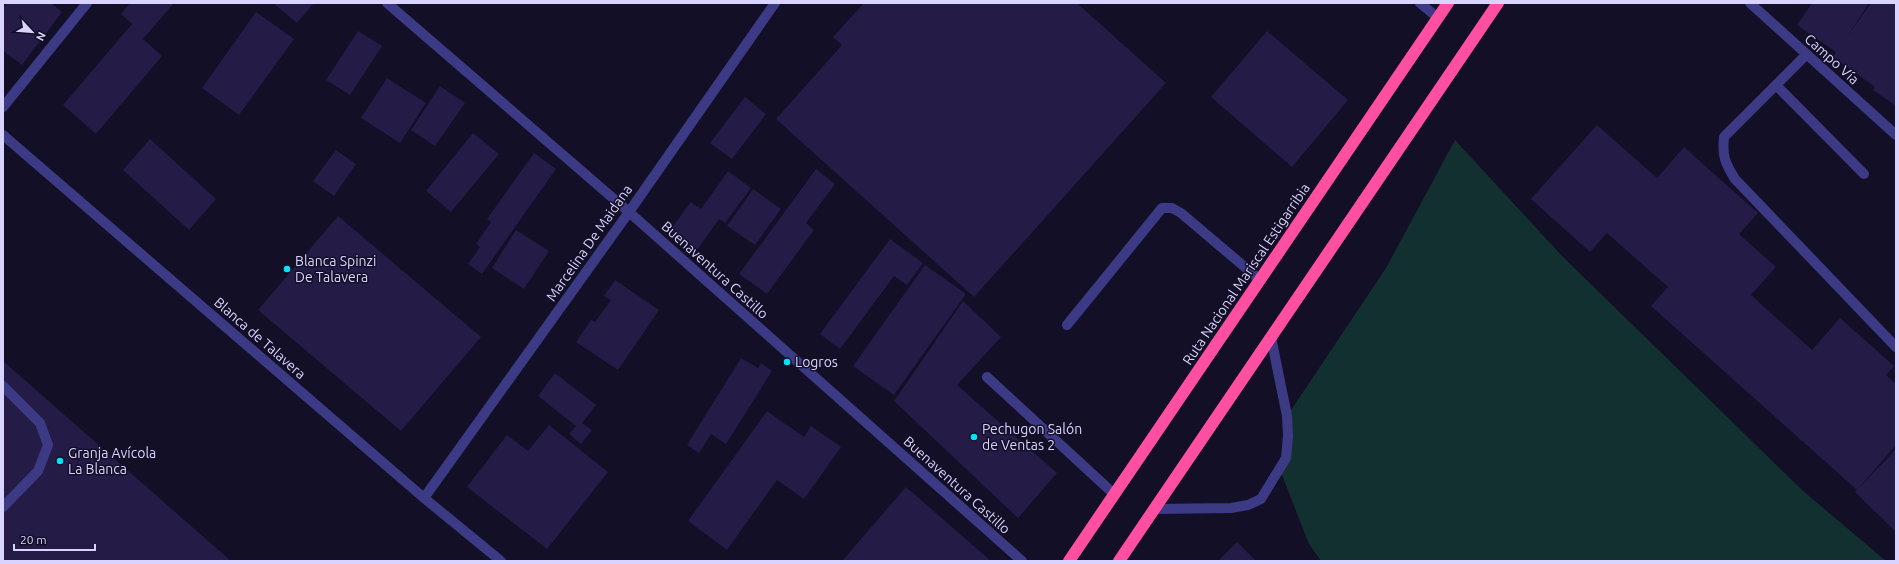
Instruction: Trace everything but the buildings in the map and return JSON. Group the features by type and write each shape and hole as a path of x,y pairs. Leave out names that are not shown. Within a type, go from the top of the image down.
{"highway":[{"name":"Ruta Nacional Mariscal Estigarribia","path":"1069,561 1448,3"},
{"path":"1119,561 1498,3"}],"street":[{"path":"3,107 87,3"},
{"name":"Buenaventura Castillo","path":"388,3 628,212 1022,561"},
{"name":"Marcelina De Maidana","path":"424,498 628,212 774,3"},
{"path":"1420,3 1438,18"},
{"name":"Campo Vía","path":"1750,3 1896,135"},
{"path":"1806,55 1724,137 1722,152 1735,179 1896,348"},
{"path":"1776,85 1864,174"},
{"name":"Blanca de Talavera","path":"3,135 424,498 502,561"},
{"path":"1066,324 1162,208 1167,207 1181,213 1260,280"},
{"path":"1154,509 1231,508 1248,505 1261,499 1286,458 1288,436 1287,416 1271,337"},
{"path":"987,377 1114,494"},
{"path":"3,386 40,423 48,445 38,471 3,507"}],"green space":[{"path":"1455,140 1562,256 1802,490 1886,561 1321,561 1309,544 1280,470 1287,416 1386,268"}],"place":[{"name":"Blanca Spinzi De Talavera","path":"287,269"},
{"name":"Logros","path":"787,362"},
{"name":"Pechugon Salón de Ventas 2","path":"974,437"},
{"name":"Granja Avícola La Blanca","path":"60,461"}]}
